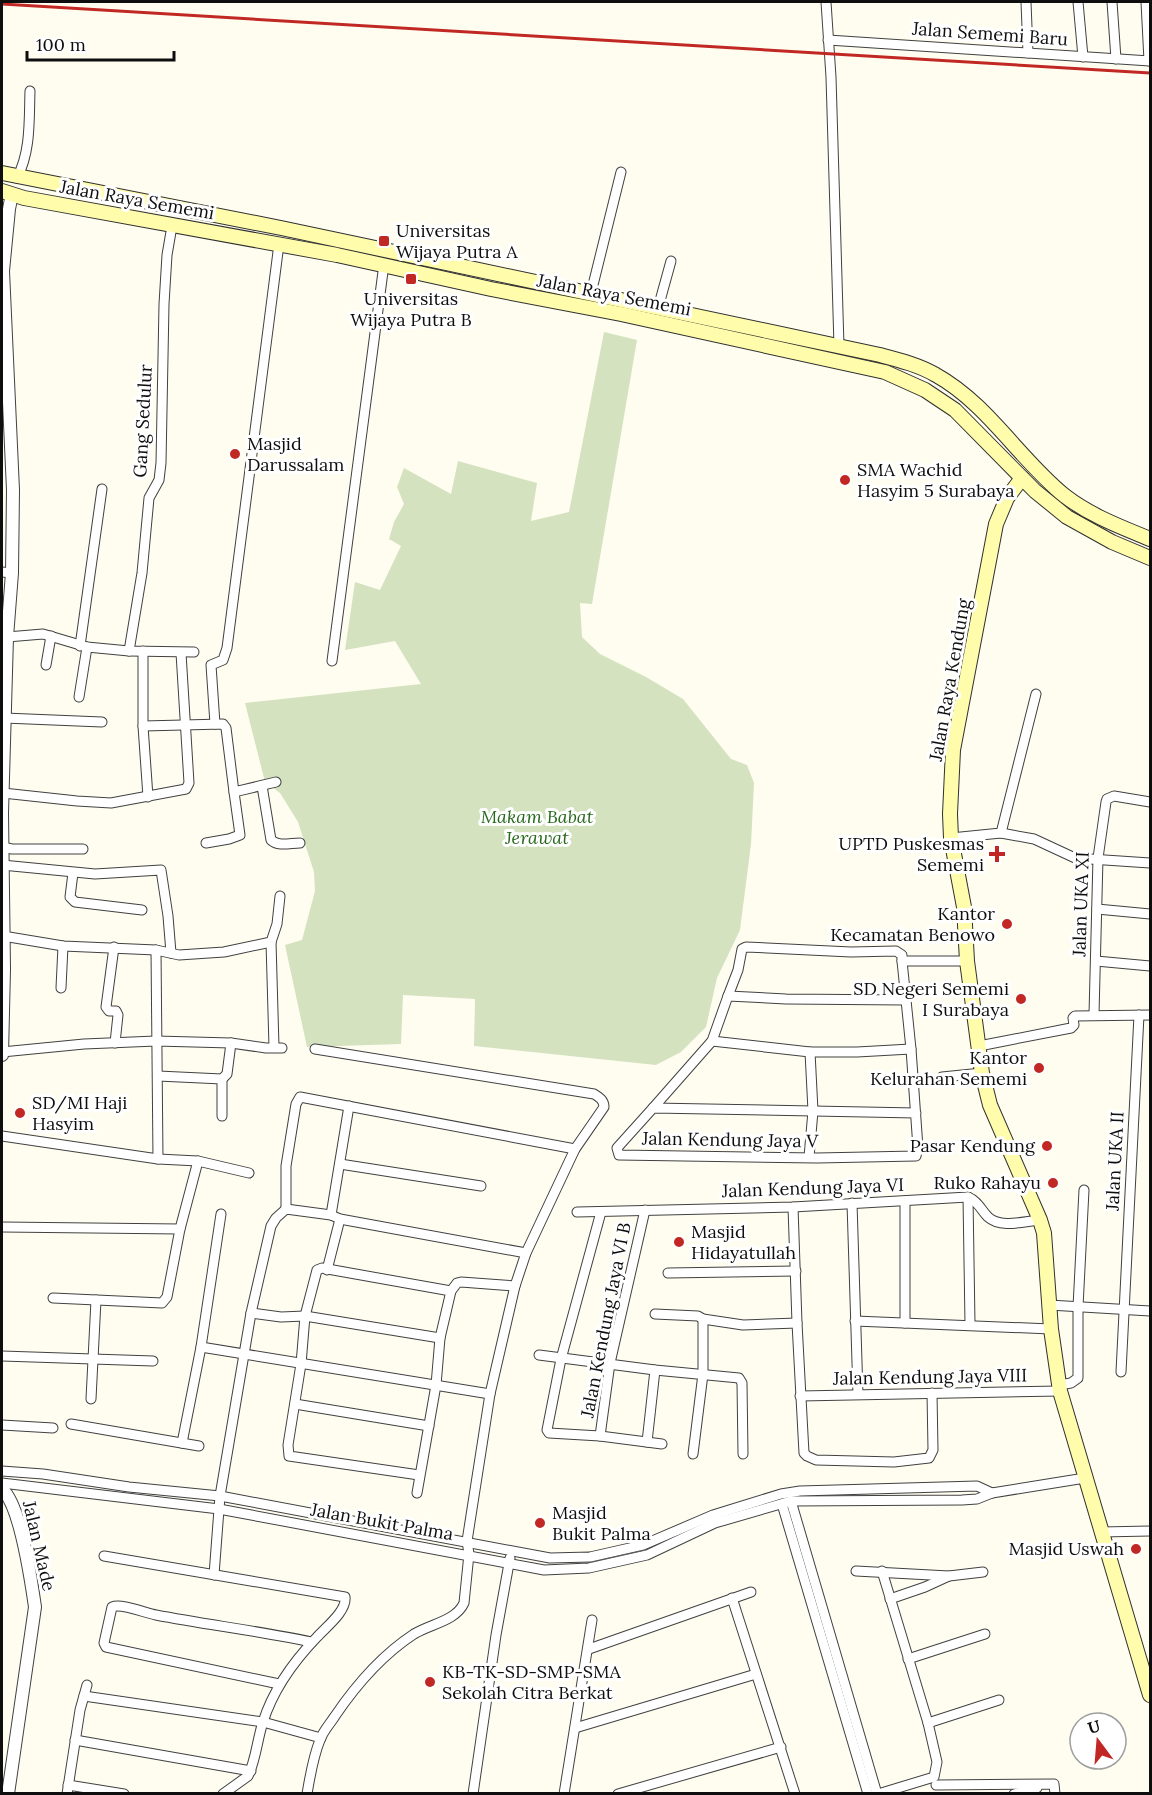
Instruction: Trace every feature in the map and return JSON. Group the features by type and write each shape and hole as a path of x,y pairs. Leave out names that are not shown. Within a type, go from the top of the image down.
{"main road":[{"name":"Jalan Raya Sememi","path":"2,174 281,228 591,293 622,307 658,308 905,362 935,374 966,395 1066,497 1103,520 1150,539"},
{"name":"Jalan Raya Sememi","path":"7,202 383,271 622,307 848,362 898,377 932,394 955,410 1022,478 1067,517 1112,542 1150,558"},
{"path":"491,289 493,273"},
{"name":"Jalan Raya Kendung","path":"1022,478 1007,498 996,524 953,750 951,838 964,906 967,961 982,1072 990,1105 1044,1233 1051,1329 1060,1388 1150,1695"}],"street":[{"path":"826,2 831,77 839,346"},
{"path":"1026,2 1028,53"},
{"path":"1078,2 1083,57"},
{"path":"1112,2 1116,58"},
{"path":"1146,2 1150,61"},
{"name":"Jalan Sememi Baru","path":"828,40 1150,61"},
{"path":"17,177 24,165 26,152 30,91"},
{"path":"591,293 621,172"},
{"path":"7,202 3,271 7,637 4,661 2,1053 84,1044 156,1041 231,1043 278,1048 271,942 277,924 280,896"},
{"name":"Gang Sedulur","path":"129,651 140,584 149,498 158,484 160,475 165,304 171,232"},
{"path":"215,724 211,664 223,660 227,648 278,251"},
{"path":"658,308 671,261"},
{"path":"332,661 383,271"},
{"path":"79,697 102,489"},
{"path":"7,637 31,634 51,636 84,646 129,651 194,652"},
{"path":"46,665 51,636"},
{"path":"143,651 143,726 148,797"},
{"path":"3,793 111,803 186,789 189,786 181,652"},
{"path":"1001,833 1036,694"},
{"path":"4,717 102,722"},
{"path":"143,726 222,723 226,728 240,835 206,843"},
{"path":"234,792 276,782"},
{"path":"262,786 271,840 281,844 300,843"},
{"name":"Jalan UKA XI","path":"1094,1014 1098,858 1106,802 1114,796 1150,802"},
{"path":"951,838 1001,833 1034,838 1075,858 1150,863"},
{"path":"2,847 84,849"},
{"path":"2,865 95,874 160,870 168,916 171,953"},
{"path":"73,873 70,897 75,902 142,910"},
{"path":"1097,909 1150,914"},
{"path":"3,936 63,946 156,950 179,955 224,952 271,942"},
{"path":"61,988 63,946"},
{"path":"114,947 106,1007 109,1011 116,1011 118,1015 115,1043"},
{"path":"653,1108 712,1041 738,970 742,950 746,947 851,952 896,951 902,955 916,1113"},
{"path":"156,950 158,1159"},
{"path":"902,961 967,961"},
{"path":"1096,961 1150,966"},
{"path":"728,996 905,1000"},
{"name":"Jalan UKA II","path":"1121,1372 1139,1015"},
{"path":"979,1047 1071,1028 1074,1025 1075,1016 1150,1015"},
{"path":"712,1041 810,1052 911,1049"},
{"path":"222,1116 222,1079 227,1074 231,1043"},
{"path":"315,1049 594,1094 601,1098 604,1107 575,1149 526,1253 515,1286 490,1394 467,1541 473,1555 544,1570 590,1568 647,1556 715,1523 787,1503 958,1500 977,1498 992,1492 1085,1478"},
{"path":"809,1157 813,1111 810,1052"},
{"path":"942,1077 982,1072"},
{"path":"158,1076 222,1079"},
{"path":"214,1575 220,1496 251,1313 271,1226 286,1209 286,1166 297,1100 300,1097 306,1097 575,1149"},
{"path":"327,1270 336,1217 340,1164 349,1106"},
{"name":"Jalan Kendung Jaya V","path":"653,1108 916,1113 918,1154 914,1158 619,1155 617,1148 653,1108"},
{"path":"2,1136 158,1159 198,1161 249,1173"},
{"path":"53,1298 162,1304 168,1297 180,1229 198,1161"},
{"path":"340,1164 481,1186"},
{"path":"1060,1388 1078,1378 1078,1307 1084,1190"},
{"path":"970,1324 968,1197 974,1200 994,1221 1004,1224 1040,1220"},
{"name":"Jalan Kendung Jaya VI","path":"577,1212 794,1207 968,1197"},
{"path":"905,1201 905,1323"},
{"path":"852,1203 858,1394"},
{"path":"794,1207 796,1323 804,1453 810,1458 894,1462 925,1460 929,1458 933,1450 932,1393"},
{"path":"286,1209 526,1253"},
{"name":"Jalan Kendung Jaya VI B","path":"600,1436 610,1363 645,1210"},
{"path":"601,1212 561,1359 547,1430 549,1433 600,1436 662,1444"},
{"path":"182,1443 201,1347 221,1214"},
{"path":"2,1227 180,1229"},
{"path":"419,1475 289,1456 288,1445 301,1364 305,1316 318,1270 322,1268 451,1291"},
{"path":"668,1273 796,1271"},
{"path":"417,1493 436,1385 440,1338 451,1291 457,1283 461,1282 515,1286"},
{"path":"91,1399 96,1300"},
{"path":"1049,1305 1150,1311"},
{"path":"251,1313 281,1317 305,1316 440,1338"},
{"path":"655,1314 698,1316 703,1319 743,1325 796,1323"},
{"path":"693,1454 703,1374 703,1319"},
{"path":"855,1321 1051,1329"},
{"path":"201,1347 490,1394"},
{"path":"2,1356 153,1361"},
{"path":"539,1356 739,1377 742,1383 743,1454"},
{"path":"647,1442 656,1370"},
{"name":"Jalan Kendung Jaya VIII","path":"800,1396 1060,1388"},
{"path":"295,1404 429,1426"},
{"path":"71,1424 199,1446"},
{"path":"2,1425 53,1428"},
{"name":"Jalan Bukit Palma","path":"2,1471 220,1496 550,1558 590,1557 643,1545 712,1515 781,1494 800,1491 976,1486 992,1492"},
{"name":"Jalan Bukit Palma","path":"2,1483 219,1509 473,1555 461,1609 454,1615 415,1633 367,1673 352,1692 321,1738 307,1794"},
{"name":"Jalan Made","path":"2,1489 11,1500 17,1520 35,1607 8,1794"},
{"path":"864,1500 866,1489"},
{"path":"787,1503 868,1794"},
{"path":"787,1503 878,1794 936,1785 1055,1789"},
{"path":"1101,1532 1150,1531"},
{"path":"643,1545 647,1556"},
{"path":"473,1794 506,1549"},
{"path":"104,1556 345,1597 343,1608 311,1642 279,1684 263,1722 251,1771 243,1781 224,1794"},
{"path":"856,1571 949,1576 983,1572"},
{"path":"882,1571 928,1723 937,1762 936,1785"},
{"path":"890,1599 926,1587 949,1576"},
{"path":"589,1649 751,1592"},
{"path":"732,1598 795,1794"},
{"path":"279,1684 106,1647 104,1643 112,1607 118,1605 146,1613 311,1642"},
{"path":"564,1794 592,1620"},
{"path":"908,1659 985,1634"},
{"path":"575,1728 756,1674"},
{"path":"87,1685 67,1790 124,1794"},
{"path":"84,1696 263,1722 321,1738"},
{"path":"928,1723 999,1700"},
{"path":"75,1740 251,1771"},
{"path":"618,1794 780,1747"},
{"path":"1014,1794 1055,1789"}],"green space":[{"name":"Makam Babat Jerawat","path":"604,332 637,340 592,604 580,603 582,637 600,654 683,699 731,759 747,765 754,783 751,844 740,930 717,978 706,1027 681,1052 656,1065 474,1046 475,999 403,995 401,1044 307,1047 285,945 302,940 315,891 314,872 298,822 280,793 265,782 245,703 421,684 395,641 345,650 355,582 380,590 401,546 389,539 394,522 404,504 397,487 404,468 451,494 458,461 537,483 531,521 569,512"}],"railway":[{"path":"2,4 1150,73"}],"place":[{"name":"Universitas Wijaya Putra A","path":"384,241"},
{"name":"Universitas Wijaya Putra B","path":"411,279"},
{"name":"Masjid Darussalam","path":"235,454"},
{"name":"SMA Wachid Hasyim 5 Surabaya","path":"845,480"},
{"name":"UPTD Puskesmas Sememi","path":"997,854"},
{"name":"Kantor Kecamatan Benowo","path":"1007,924"},
{"name":"SD Negeri Sememi I Surabaya","path":"1021,999"},
{"name":"Kantor Kelurahan Sememi","path":"1039,1068"},
{"name":"SD/MI Haji Hasyim","path":"20,1113"},
{"name":"Pasar Kendung","path":"1047,1146"},
{"name":"Ruko Rahayu","path":"1053,1183"},
{"name":"Masjid Hidayatullah","path":"679,1242"},
{"name":"Masjid Bukit Palma","path":"540,1523"},
{"name":"Masjid Uswah","path":"1136,1549"},
{"name":"KB-TK-SD-SMP-SMA Sekolah Citra Berkat","path":"430,1682"}]}
